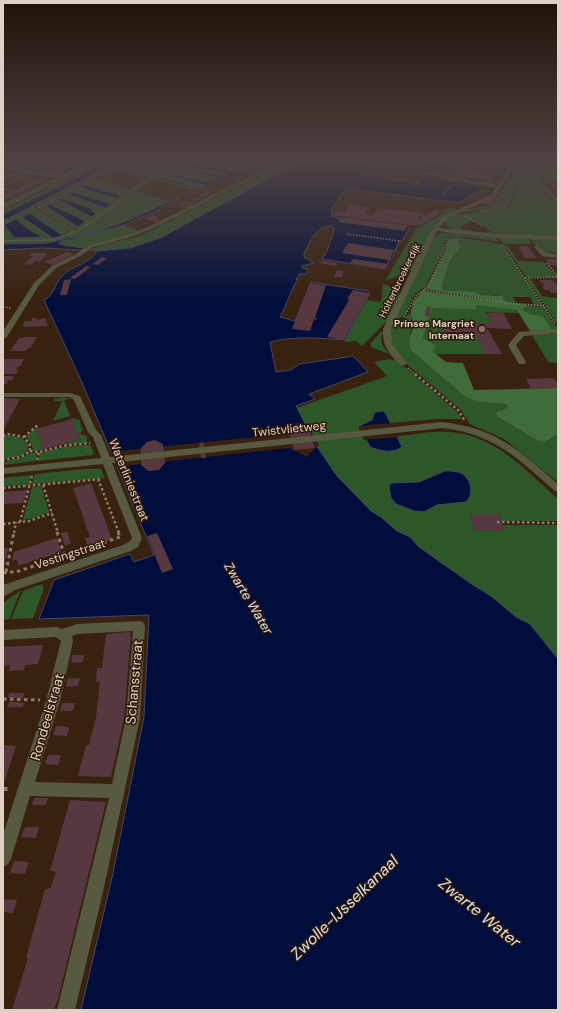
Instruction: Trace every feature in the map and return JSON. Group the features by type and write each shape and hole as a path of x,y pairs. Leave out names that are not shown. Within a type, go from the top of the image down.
{"street":[{"path":"3,337 36,284 54,267 85,249 152,227 190,208"},
{"name":"Holtenbroekerdijk","path":"403,363 387,344 385,339 387,328 435,229 446,217 465,208"},
{"path":"435,229 497,236 558,238"},
{"path":"537,248 544,255 558,256"},
{"path":"522,362 512,345 522,334 558,331"},
{"name":"Waterliniestraat","path":"3,395 70,395 77,398 92,432 97,435 100,442 115,478 136,537"},
{"name":"Twistvlietweg","path":"3,471 435,426 463,427 487,435 503,443 558,489"},
{"name":"Vestingstraat","path":"4,592 11,587 127,548 136,537"},
{"name":"Schansstraat","path":"62,634 78,629 139,626 133,718 118,791 66,1010"},
{"path":"3,634 48,632 62,634"},
{"name":"Rondeelstraat","path":"3,859 53,701 68,641 62,634"},
{"path":"26,789 118,791"}],"path":[{"path":"38,208 76,232"},
{"path":"3,241 52,240 76,232 109,208"},
{"path":"461,214 490,230 497,236 558,327"},
{"path":"347,234 399,241"},
{"path":"387,328 394,326 405,316 417,294 424,290 442,257 447,239 450,238"},
{"path":"544,255 547,264 558,277"},
{"path":"525,278 558,277"},
{"path":"424,290 510,304 544,306"},
{"path":"403,363 462,414 465,419 463,427"},
{"path":"24,437 39,424"},
{"path":"3,436 9,433 24,437 30,445 30,451"},
{"path":"3,460 21,457 30,451 39,453 63,446 100,442"},
{"path":"32,476 5,573 19,571 120,537 136,537"},
{"path":"3,488 115,478"},
{"path":"98,480 120,537"},
{"path":"43,485 69,568"},
{"path":"3,524 18,522 52,513"},
{"path":"497,522 558,523"},
{"path":"3,699 53,701"}],"green space":[{"path":"9,208 14,208 3,214 3,211"},
{"path":"28,208 36,208 74,232 82,229 75,230 41,208 48,208 78,227 85,222 84,220 58,208 109,208 93,221 110,208 156,208 127,221 97,231 48,243 3,244 3,221","holes":["29,213 62,236 53,237 22,217","16,219 27,228 41,237 14,238 11,234"]},
{"path":"195,208 213,208 167,234 139,245 107,251 87,251 102,245 140,236"},
{"path":"449,208 458,209 436,224 412,270 385,281 416,229 444,213 441,212"},
{"path":"473,208 492,208 458,213"},
{"path":"558,208 558,237 498,235 462,214 496,209"},
{"path":"461,214 472,221 461,227 462,229 486,233 491,232 495,235 454,230 445,225 445,220 454,215"},
{"path":"124,225 141,232 84,248 59,244 59,242"},
{"path":"449,232 496,237 499,242 465,237 446,238 442,255 425,287 415,293 405,314 391,326 433,237 440,233"},
{"path":"464,238 501,244 542,305 534,305 530,297 513,297 516,303 505,302 503,298 498,295 481,295 475,292 442,290 450,261 461,249 458,242 460,239"},
{"path":"464,238 460,239 458,242 461,248 450,261 442,290 475,292 481,295 502,296 505,302 426,289 445,253 448,239"},
{"path":"499,238 528,238 532,244 503,244"},
{"path":"530,238 558,239 558,253 548,252 548,255 544,253"},
{"path":"504,245 507,245 518,261 544,262 557,277 526,277"},
{"path":"526,278 530,278 542,296 558,298 558,325"},
{"path":"383,284 394,288 400,294 390,318 362,346 356,341 345,342 367,300 381,302"},
{"path":"423,291 533,306 525,307 523,310 530,314 543,316 552,330 530,331 517,310 476,305 477,309 432,308 423,338 435,345 435,348 432,351 446,362 463,363 474,390 558,388 558,434 545,442 538,441 498,417 496,413 507,408 508,406 505,404 480,402 467,398 412,351 409,343 413,327 411,310 416,298"},
{"path":"476,305 517,310 518,313 485,312 492,323 441,323 445,333 476,333 485,354 434,354 432,351 435,348 435,345 423,338 432,308 477,308"},
{"path":"529,306 543,307 558,329 552,330 543,316 530,314 523,310 523,308"},
{"path":"410,312 413,324 410,334 480,402 504,404 508,406 500,411 498,417 538,441 545,442 558,434 558,482 504,439 470,424 461,410 410,367 398,354 390,341 390,328 401,322"},
{"path":"381,332 383,332 381,339 382,344 389,354 371,347 371,343"},
{"path":"558,333 558,363 548,362 532,335"},
{"path":"388,359 397,361 456,411 462,419 436,419 391,423 385,413 373,413 372,420 363,424 361,429 370,447 388,451 401,447 397,436 442,432 465,434 480,439 508,456 558,499 558,521 501,521 499,514 470,514 474,530 504,531 502,525 558,525 558,659 530,624 516,617 491,596 419,547 410,537 397,531 381,517 371,511 337,476 316,445 297,408 387,376 374,362","holes":["438,473 460,502 437,505 432,508 414,511 396,504 391,498 389,486 396,482 419,482"]},
{"path":"63,397 70,399 64,400 70,416 53,421 62,401 54,401 55,399"},
{"path":"73,418 80,420 81,427 83,429 80,434 87,436 87,443 62,445 80,439 78,432 75,433 73,427 75,426 66,421"},
{"path":"36,427 41,428 36,429 38,436 40,435 42,441 40,442 42,449 47,449 33,451 32,445 26,437"},
{"path":"8,435 22,438 29,445 27,451 21,456 3,459 3,437"},
{"path":"92,446 94,453 92,455 38,461 40,453 63,447"},
{"path":"30,453 37,453 35,461 3,465 3,462 21,458"},
{"path":"101,469 105,478 32,484 35,474"},
{"path":"31,475 28,485 3,486 3,478"},
{"path":"41,486 49,512 34,518 23,520 32,487"},
{"path":"42,584 44,589 33,618 11,619 23,591"},
{"path":"21,590 9,619 3,620 3,603"}],"water":[{"path":"14,208 28,208 3,221 3,214"},
{"path":"49,208 58,208 84,220 85,222 78,227"},
{"path":"75,208 90,208 96,214 92,217"},
{"path":"155,208 161,208 124,225 59,242 60,244 67,246 84,248 82,250 42,248 3,250 3,244 48,243 97,231 127,221"},
{"path":"214,208 331,208 332,216 340,219 407,226 409,228 403,240 399,241 392,258 390,258 385,269 322,259 327,251 335,228 332,226 326,226 318,231 311,239 304,254 304,257 314,263 302,266 302,268 308,269 306,274 299,274 296,279 298,280 280,317 295,321 311,282 368,291 370,293 345,340 298,338 270,342 276,372 291,370 300,364 353,356 368,372 309,394 315,399 296,406 316,445 337,476 371,511 381,517 397,531 410,537 419,547 491,596 516,617 530,624 558,659 558,1010 81,1010 113,873 144,717 149,615 39,619 54,580 130,554 134,562 154,555 81,380 44,300 51,294 65,273 87,261 96,251 130,248 160,238"},
{"path":"29,213 63,236 53,238 22,217"},
{"path":"16,219 42,237 14,238 4,225"},
{"path":"383,411 386,414 402,447 395,451 382,451 370,447 361,429 361,425 372,420 375,412"},
{"path":"445,471 458,472 469,481 471,490 469,498 466,502 437,505 424,512 414,511 396,504 391,498 389,486 391,483 419,482"}],"pier":[{"path":"295,423 298,423 310,430 319,445 308,456 305,457 304,455 289,448 115,467 109,452 285,434 295,425"},
{"path":"393,423 399,437 364,440 359,430 359,426"}],"building":[{"path":"347,208 369,208 365,214 373,216 378,208 380,208 421,213 420,216 422,214 426,215 435,210 442,212 431,219 433,219 418,226 332,215 335,211 345,212"},
{"path":"153,215 159,217 155,219 159,220 156,222 146,219"},
{"path":"341,218 407,226 405,231 338,222"},
{"path":"348,243 394,250 389,260 342,253"},
{"path":"528,246 537,258 524,258 522,255 524,255 518,247"},
{"path":"67,252 74,254 53,265 44,262"},
{"path":"32,253 47,254 40,261 35,261 31,265 24,264 33,256 29,256"},
{"path":"102,257 107,258 98,265 93,264"},
{"path":"353,259 388,264 385,269 350,263"},
{"path":"547,259 558,259 558,265 549,265"},
{"path":"322,261 338,264 335,266 320,263"},
{"path":"86,266 91,267 75,279 70,278"},
{"path":"337,270 344,271 342,277 334,277"},
{"path":"71,279 67,295 60,295 64,280"},
{"path":"539,280 553,280 558,286 558,293 551,293 549,290 545,290 542,286 545,286"},
{"path":"310,283 326,285 315,318 317,318 316,320 314,319 310,331 292,329"},
{"path":"353,290 370,293 344,340 327,337 349,300 347,299"},
{"path":"427,306 431,307 429,317 425,316"},
{"path":"503,312 512,329 487,328 502,354 485,354 474,332 445,332 442,324 492,323 486,313"},
{"path":"32,318 36,318 37,320 45,318 48,326 23,327 24,321 31,321"},
{"path":"37,337 30,348 26,351 10,351 19,338"},
{"path":"4,359 24,359 21,365 16,369 18,370 16,374 3,374"},
{"path":"3,376 14,376 12,381 8,380 7,384 3,384"},
{"path":"554,378 556,382 558,382 558,388 531,389 526,379"},
{"path":"3,398 20,399 3,431"},
{"path":"73,419 76,426 73,427 75,433 78,432 80,439 42,450 40,442 42,441 40,435 38,436 36,429"},
{"path":"309,430 315,448 294,450 289,432"},
{"path":"155,440 163,444 165,463 159,470 148,471 141,465 141,448 147,442"},
{"path":"203,442 206,458 201,458 199,443"},
{"path":"91,483 112,539 88,547 85,538 90,537 73,488"},
{"path":"27,490 23,503 3,504 3,492"},
{"path":"470,514 499,514 504,531 474,530"},
{"path":"67,532 71,543 65,546 61,533"},
{"path":"157,533 173,569 162,573 147,536"},
{"path":"57,538 61,552 18,566 17,559 12,561 14,552"},
{"path":"8,548 4,568 3,568 3,549"},
{"path":"131,632 124,718 111,777 78,776 86,745 89,745 96,718 100,681 96,682 97,668 102,668 106,634"},
{"path":"43,645 38,664 25,665 24,670 9,671 10,665 3,666 3,647"},
{"path":"72,655 84,655 83,662 71,663"},
{"path":"80,678 78,686 66,687 67,679"},
{"path":"9,693 24,693 23,698 8,698"},
{"path":"9,702 24,703 23,707 7,707"},
{"path":"62,703 75,703 73,711 60,711"},
{"path":"56,726 69,727 67,736 53,735"},
{"path":"3,745 16,746 5,780 3,780"},
{"path":"48,755 61,755 58,765 45,764"},
{"path":"34,798 48,798 46,805 32,805"},
{"path":"70,800 106,802 58,999 54,1010 12,1010 28,958 26,958 45,889 51,888 56,872 50,871"},
{"path":"25,827 39,827 36,838 21,837"},
{"path":"14,861 29,862 25,874 10,873"},
{"path":"3,899 17,900 13,913 3,912"}],"place":[{"name":"Prinses Margriet Internaat","path":"482,329"}],"water label":[{"name":"Zwarte Water","path":"249,598"},
{"name":"Zwolle-IJsselkanaal","path":"344,907"},
{"name":"Zwarte Water","path":"480,912"}]}
